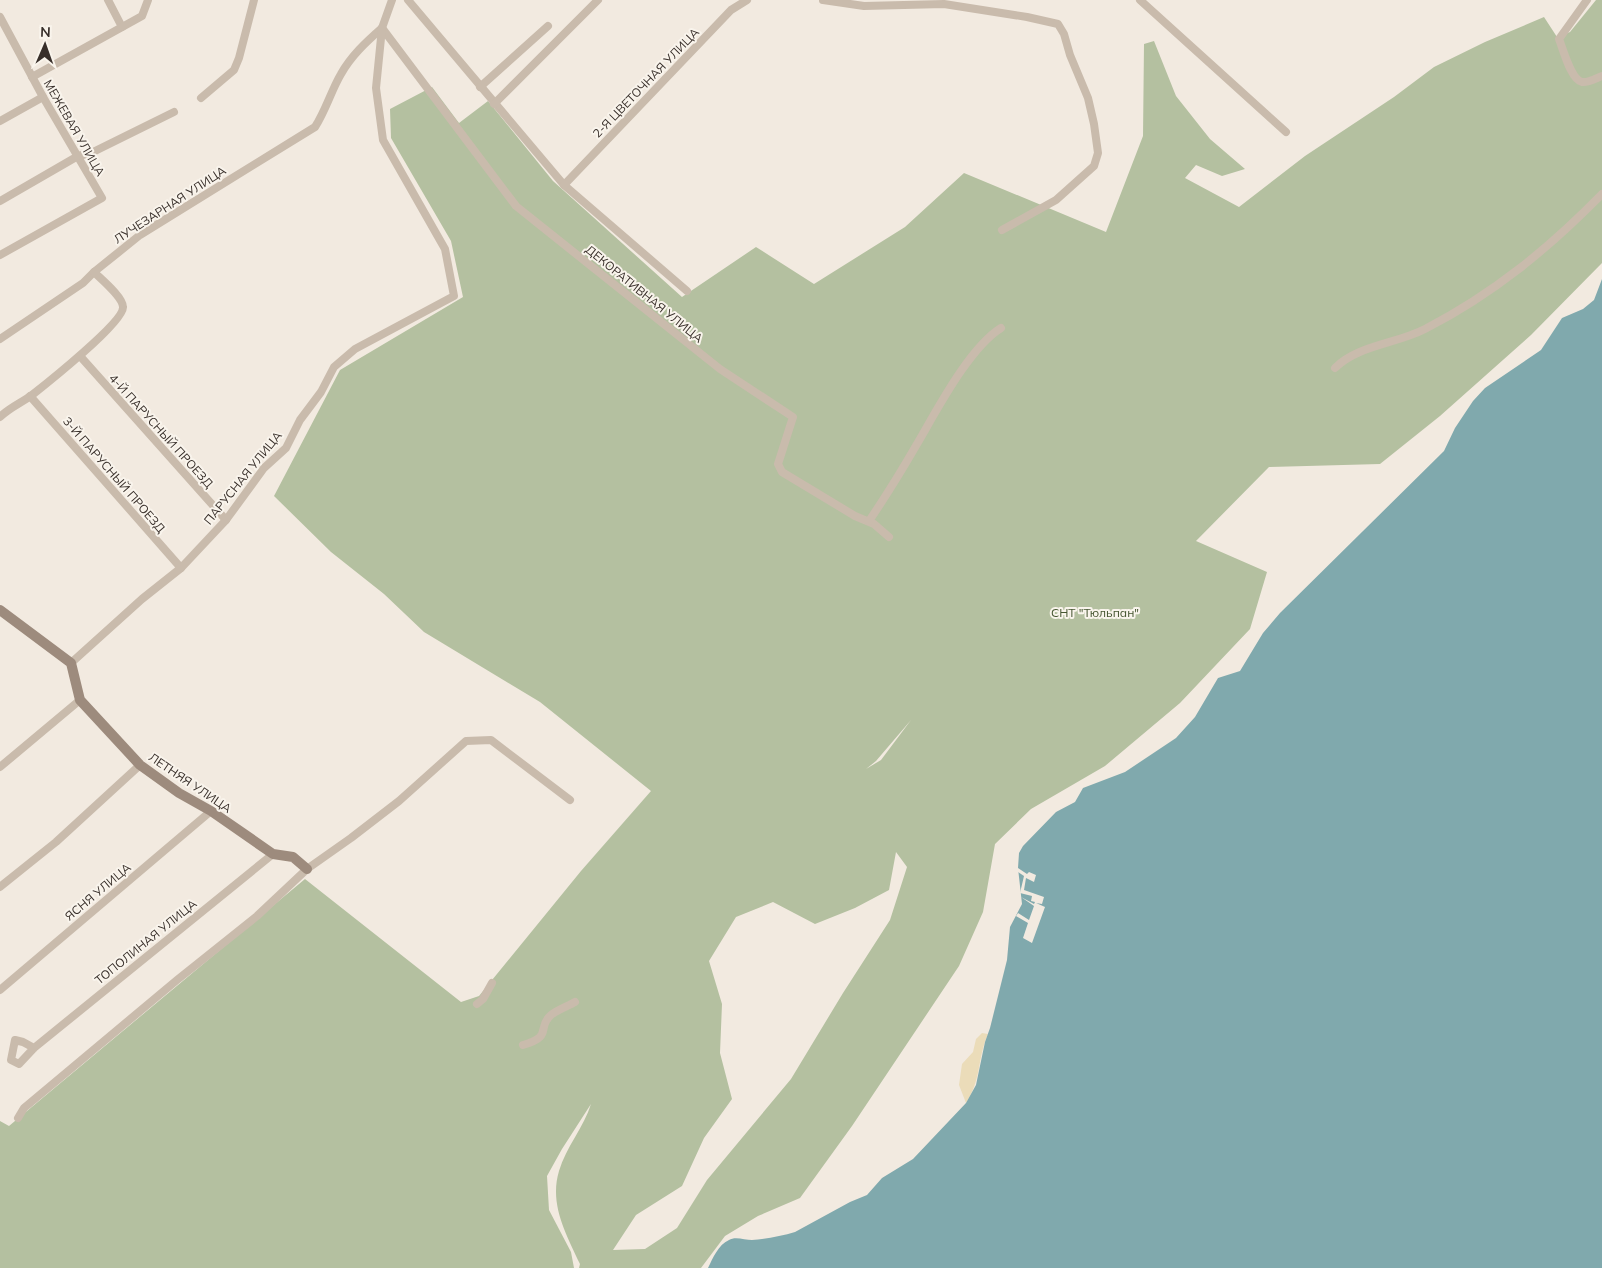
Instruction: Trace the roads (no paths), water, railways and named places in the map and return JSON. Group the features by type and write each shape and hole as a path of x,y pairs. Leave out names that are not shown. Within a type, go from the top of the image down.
{"street":[{"path":"108,0 122,27"},
{"path":"32,77 142,16 148,0"},
{"path":"201,98 234,70 239,58 254,0"},
{"path":"382,28 392,0"},
{"path":"408,0 564,185 687,291"},
{"path":"494,104 598,0"},
{"name":"2-Я ЦВЕТОЧНАЯ УЛИЦА","path":"564,185 731,10 747,0"},
{"path":"823,0 864,6 944,2 1027,16 1058,24 1064,34 1070,55 1088,98 1098,153 1094,166 1056,200 1002,230"},
{"path":"1140,0 1286,132"},
{"path":"1586,0 1560,40 1568,65 1578,80 1582,82 1590,81 1602,76"},
{"name":"МЕЖЕВАЯ УЛИЦА","path":"0,255 102,198 1,21"},
{"path":"480,87 548,26"},
{"name":"ЛУЧЕЗАРНАЯ УЛИЦА","path":"0,338 83,283 140,235 316,127 324,114 341,74 362,46 382,28"},
{"name":"ПАРУСНАЯ УЛИЦА","path":"71,663 142,599 181,568 226,520 264,468 286,448 300,420 321,392 334,367 355,349 454,296 444,249 383,140 376,88 382,28"},
{"name":"ДЕКОРАТИВНАЯ УЛИЦА","path":"382,28 516,206 720,369 792,417 778,464 782,472 855,516 874,524 889,537"},
{"path":"0,121 43,97"},
{"path":"0,201 78,156 91,153 174,112"},
{"path":"1334,368 1350,356 1416,333 1442,320 1497,286 1531,260 1602,194"},
{"path":"0,417 80,356 122,313 121,301 94,272"},
{"path":"869,521 892,487 958,375 990,335 1001,328"},
{"name":"4-Й ПАРУСНЫЙ ПРОЕЗД","path":"80,356 226,520"},
{"name":"3-Й ПАРУСНЫЙ ПРОЕЗД","path":"30,396 181,568"},
{"path":"0,610 71,663"},
{"name":"ЛЕТНЯЯ УЛИЦА","path":"71,663 80,700 140,766 179,793 211,811 273,854 293,857 307,869"},
{"path":"0,767 80,700"},
{"path":"18,1118 24,1108 257,916 307,869 399,801 466,741 491,740 570,800"},
{"path":"0,887 56,842 140,766"},
{"name":"ЯСНЯ УЛИЦА","path":"0,990 211,811"},
{"name":"ТОПОЛИНАЯ УЛИЦА","path":"34,1048 273,854"},
{"path":"476,1004 483,999 492,983"},
{"path":"524,1045 536,1041 542,1036 550,1015 575,1002"}],"water":[{"path":"1602,279 1602,1268 708,1268 719,1248 731,1239 757,1240 795,1232 850,1202 867,1195 882,1178 913,1159 966,1103 976,1085 985,1042 1007,960 1010,927 1022,904 1018,868 1019,853 1023,846 1056,812 1075,802 1083,788 1125,772 1176,738 1195,717 1218,678 1240,671 1263,633 1280,613 1444,451 1455,428 1473,401 1485,388 1541,350 1562,318 1583,309 1594,300"}],"park label":[{"name":"СНТ \"Тюльпан\"","path":"1095,613"}]}
